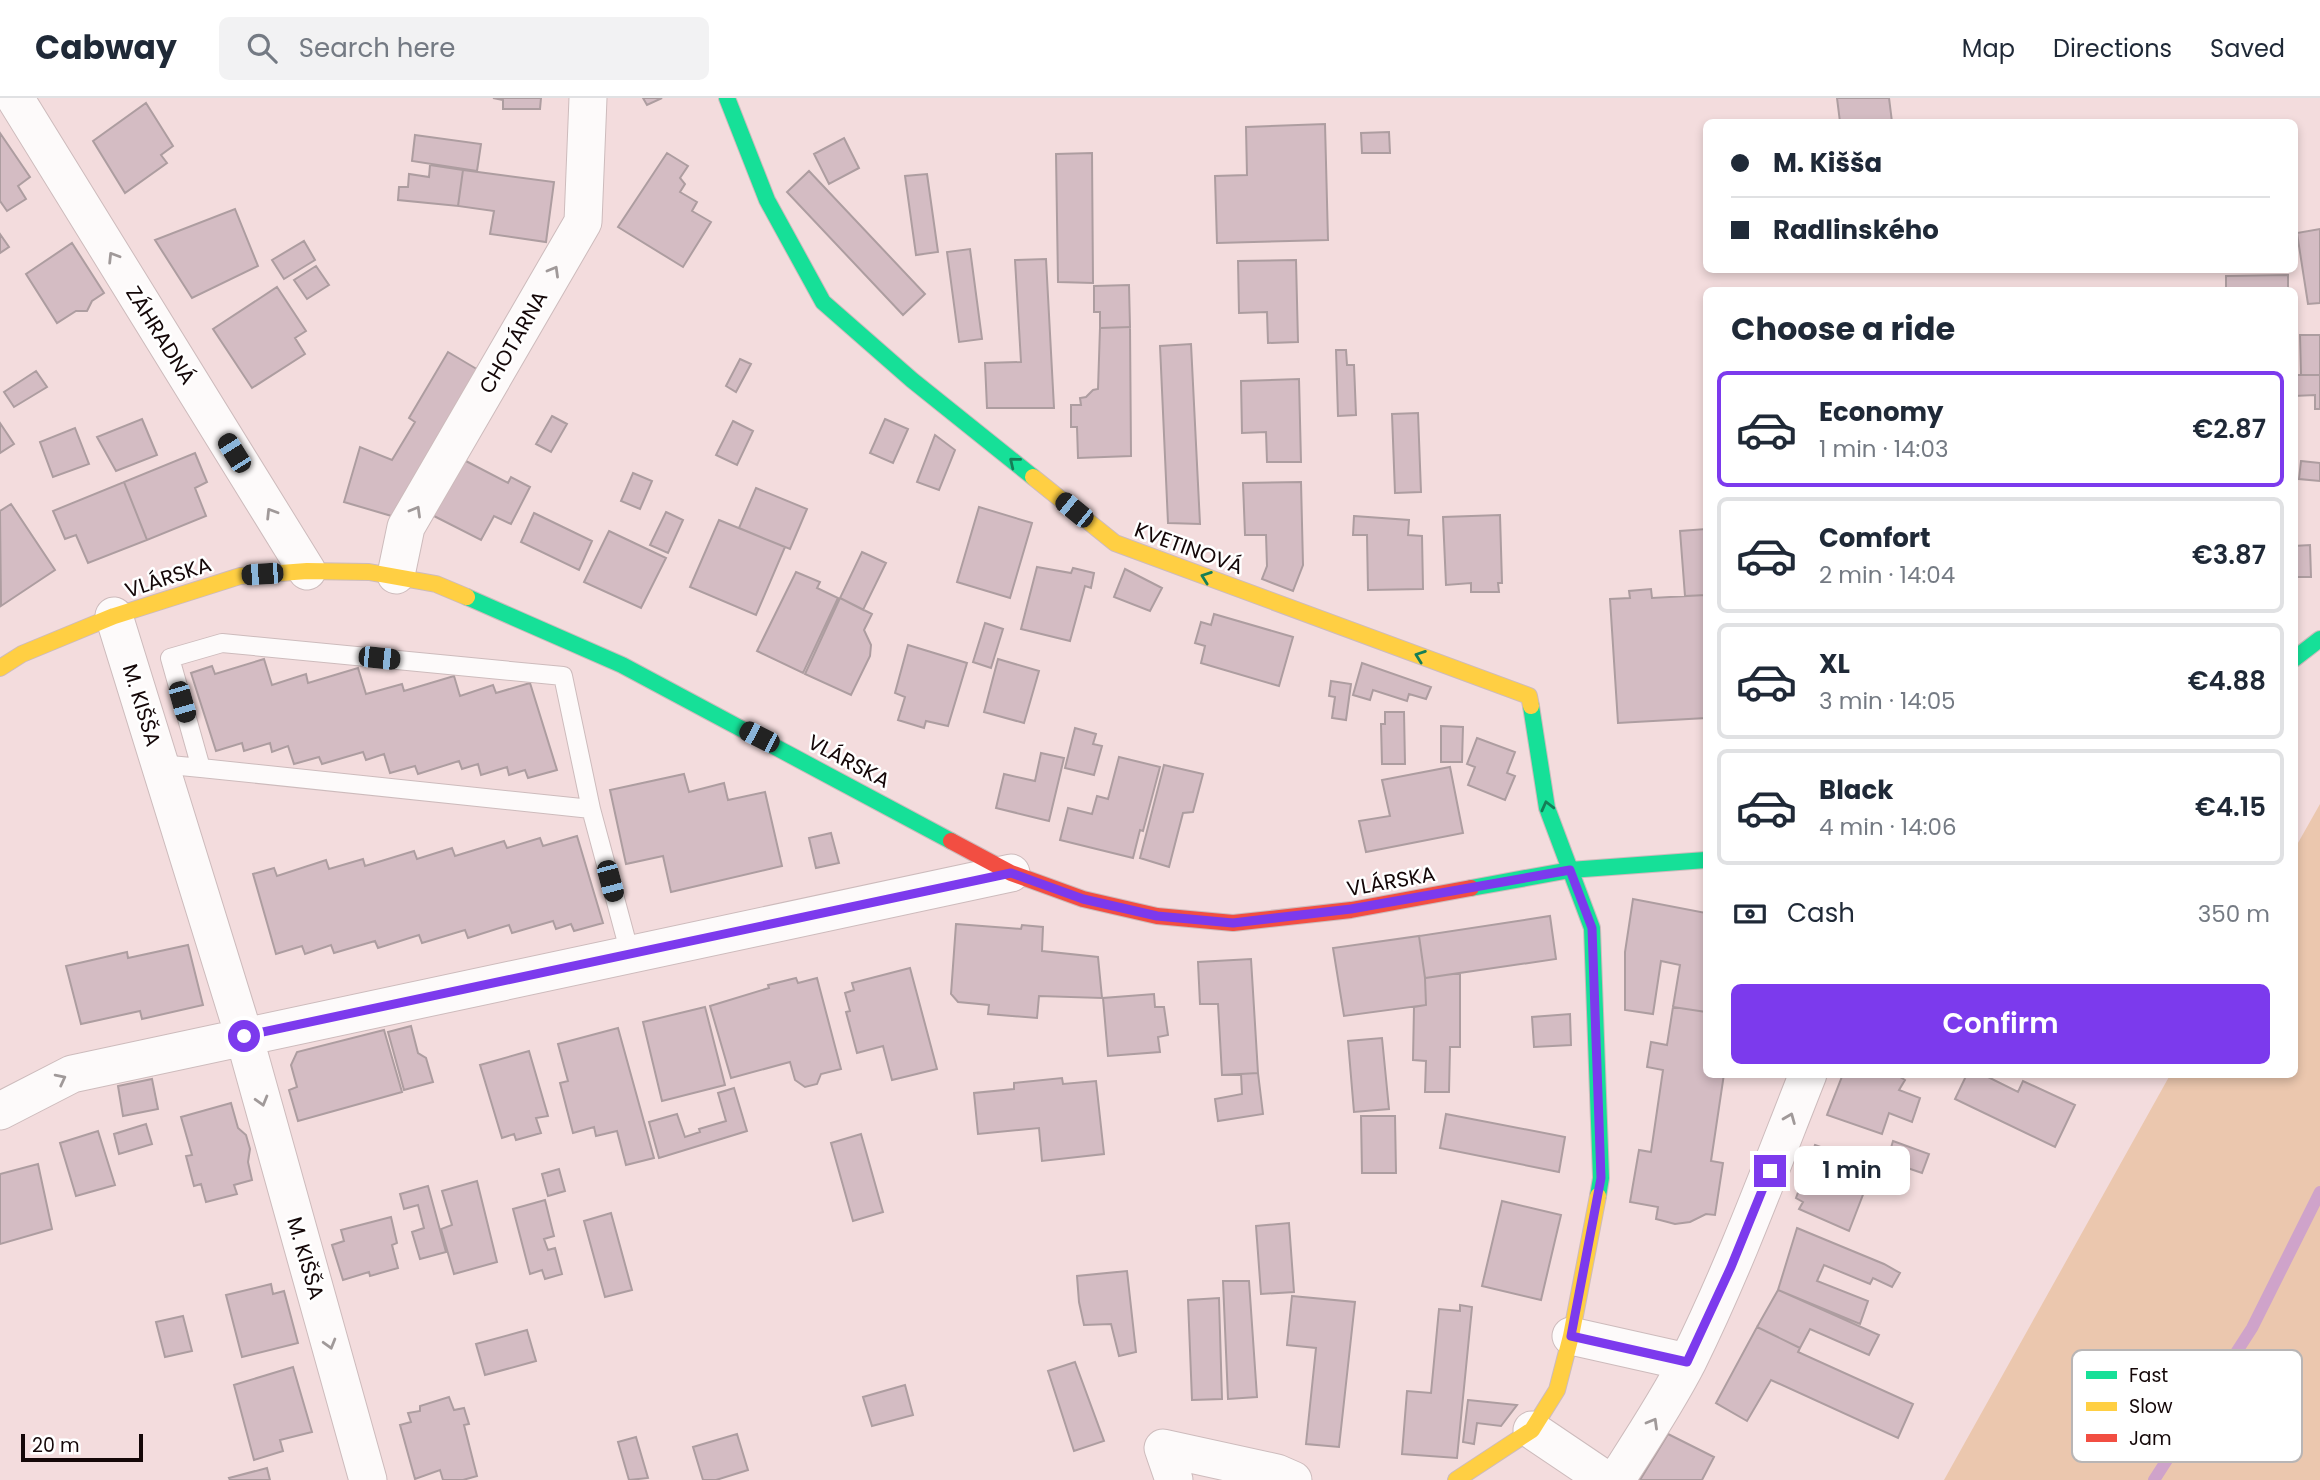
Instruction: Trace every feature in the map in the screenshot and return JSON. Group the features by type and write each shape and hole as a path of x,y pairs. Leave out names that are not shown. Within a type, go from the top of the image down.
{"street":[{"name":"ZÁHRADNÁ","path":"15,98 307,571"},
{"name":"CHOTÁRNA","path":"396,575 406,527 583,222 588,98"},
{"name":"KVETINOVÁ","path":"727,98 767,200 823,302 912,380 1115,543 1529,696 1547,808 1570,870"},
{"name":"VLÁRSKA","path":"0,668 22,654 114,616 240,576 307,571 396,575 436,584 622,665 1011,873 1083,899 1157,916 1233,923 1351,909 1570,870 1703,860"},
{"name":"M. KIŠŠA","path":"114,616 244,1036 368,1480"},
{"path":"2298,656 2320,639"},
{"path":"1456,1480 1532,1430 1557,1390 1571,1336 1601,1178 1592,928 1570,870"},
{"path":"0,1111 72,1074 1011,873"},
{"path":"1616,1480 1648,1432 1687,1362 1731,1267 1806,1078"},
{"path":"1571,1336 1687,1362"},
{"path":"1532,1430 1606,1480"},
{"path":"1174,1480 1163,1448 1277,1473 1293,1480"}],"lane":[{"path":"201,768 170,659 222,643 563,676 591,809 630,954"},
{"path":"160,764 591,809"}],"shaded area":[{"path":"2320,804 2320,1480 1944,1480 2168,1078 2298,1078 2298,843"}],"building":[{"path":"493,98 541,98 540,109 503,109 503,100"},
{"path":"643,98 662,98 647,105"},
{"path":"1837,98 1889,98 1892,119 1840,119"},
{"path":"146,103 173,146 161,155 167,163 125,193 93,141"},
{"path":"1325,124 1328,240 1217,243 1215,176 1247,175 1246,127"},
{"path":"1389,132 1390,153 1362,153 1361,133"},
{"path":"0,133 30,177 18,186 26,199 7,211 0,201"},
{"path":"415,135 481,144 477,171 412,161"},
{"path":"844,138 859,168 829,184 814,154"},
{"path":"667,153 688,166 680,178 685,184 680,192 697,202 692,211 711,222 683,267 618,227"},
{"path":"1092,153 1093,283 1058,282 1056,154"},
{"path":"430,165 463,170 458,206 398,200 399,187 408,187 409,174 429,177"},
{"path":"463,170 554,182 546,242 490,234 494,211 458,206"},
{"path":"809,171 925,294 903,315 787,192"},
{"path":"927,174 938,252 916,255 905,176"},
{"path":"235,209 258,266 192,298 155,240"},
{"path":"2320,229 2320,303 2308,304 2298,233"},
{"path":"0,234 9,247 0,253"},
{"path":"304,241 315,260 284,279 272,260"},
{"path":"72,243 104,293 92,301 87,311 76,311 57,323 26,274"},
{"path":"970,249 982,339 959,342 947,252"},
{"path":"1046,259 1054,408 987,408 985,363 1021,362 1015,260"},
{"path":"1296,260 1298,342 1268,343 1267,312 1239,313 1238,261"},
{"path":"316,266 329,285 307,299 294,280"},
{"path":"2288,275 2288,287 2226,287 2226,276"},
{"path":"1129,285 1130,327 1100,328 1100,312 1094,312 1094,286"},
{"path":"277,287 306,331 295,338 305,354 252,388 213,329"},
{"path":"1130,327 1131,456 1078,458 1077,427 1071,427 1071,405 1081,405 1080,398 1098,389 1100,328"},
{"path":"2300,335 2320,335 2320,375 2301,375"},
{"path":"1191,344 1200,524 1168,523 1160,346"},
{"path":"1336,350 1346,350 1347,365 1354,365 1356,415 1338,416"},
{"path":"448,352 480,371 395,517 344,502 360,447 392,460 415,422 409,418"},
{"path":"740,359 751,364 736,392 726,386"},
{"path":"36,371 47,387 14,407 4,392"},
{"path":"2298,375 2320,375 2320,409 2315,409 2315,395 2298,396"},
{"path":"1299,379 1301,462 1267,462 1266,432 1242,433 1241,381"},
{"path":"1418,413 1421,492 1395,493 1392,414"},
{"path":"552,416 567,424 551,452 536,444"},
{"path":"142,419 157,455 116,471 97,437"},
{"path":"885,419 908,429 893,463 870,453"},
{"path":"733,421 753,431 737,465 716,455"},
{"path":"0,423 14,444 0,453"},
{"path":"75,428 89,464 53,477 40,442"},
{"path":"935,435 955,450 939,490 917,482"},
{"path":"195,453 207,482 195,488 206,516 147,540 124,482"},
{"path":"462,459 508,483 511,477 530,487 511,524 494,516 481,540 430,514"},
{"path":"2301,461 2320,463 2320,481 2299,479"},
{"path":"633,473 652,481 640,509 621,501"},
{"path":"124,482 147,540 88,563 76,535 65,539 53,511"},
{"path":"1301,482 1303,565 1293,591 1262,579 1267,566 1266,535 1245,535 1243,483"},
{"path":"756,488 807,509 790,549 739,528"},
{"path":"11,504 55,570 1,606 0,511"},
{"path":"979,507 1032,523 1010,598 957,582"},
{"path":"666,512 683,520 668,553 650,545"},
{"path":"534,513 592,541 579,570 521,542"},
{"path":"1500,515 1502,583 1498,583 1499,592 1471,592 1471,583 1446,585 1443,517"},
{"path":"1354,516 1409,520 1408,535 1422,536 1423,589 1368,590 1367,535 1353,535"},
{"path":"719,520 785,547 756,615 690,587"},
{"path":"1703,529 1703,595 1685,596 1680,531"},
{"path":"609,531 666,558 641,608 584,582"},
{"path":"2310,545 2311,577 2298,577 2298,546"},
{"path":"862,552 886,563 863,610 840,598"},
{"path":"1037,567 1071,573 1073,568 1094,573 1091,588 1085,586 1070,641 1021,629"},
{"path":"1125,569 1162,588 1150,611 1114,597"},
{"path":"796,572 820,582 817,588 838,598 803,673 757,651"},
{"path":"1651,589 1652,598 1703,595 1703,718 1618,723 1610,599 1630,598 1629,591"},
{"path":"840,598 872,614 864,630 871,645 870,656 851,695 805,674"},
{"path":"1214,614 1293,637 1279,686 1201,663 1205,646 1195,643 1201,622 1211,625"},
{"path":"985,623 1003,629 991,668 973,662"},
{"path":"908,645 967,663 948,726 926,721 924,728 898,720 905,697 895,693"},
{"path":"264,659 272,685 306,674 308,683 358,668 366,694 402,684 404,691 454,676 460,696 493,685 496,693 530,683 557,770 528,778 525,770 509,775 507,767 481,775 478,764 462,769 459,761 418,774 415,766 390,773 384,754 366,760 363,752 322,764 319,757 294,764 288,746 272,752 270,743 244,751 242,743 216,751 191,673 212,666 215,674"},
{"path":"998,659 1039,671 1024,723 984,712"},
{"path":"1362,663 1431,687 1426,699 1409,694 1407,701 1373,690 1370,700 1353,695"},
{"path":"1331,681 1351,684 1346,720 1332,718 1335,697 1329,696"},
{"path":"1385,712 1404,712 1405,764 1382,764 1381,724 1385,724"},
{"path":"1441,726 1463,727 1462,762 1441,762"},
{"path":"1075,728 1096,734 1093,744 1102,746 1094,775 1065,768"},
{"path":"1477,738 1515,752 1507,773 1515,776 1505,800 1468,785 1475,767 1467,764"},
{"path":"1041,753 1064,758 1049,821 996,808 1004,774 1035,781"},
{"path":"1119,757 1160,767 1133,858 1060,840 1068,808 1092,814 1097,796 1108,799"},
{"path":"1164,765 1203,774 1193,812 1183,813 1169,867 1140,858"},
{"path":"1450,767 1463,833 1366,852 1359,821 1390,816 1382,780"},
{"path":"684,774 689,792 724,783 728,800 765,792 782,866 671,892 663,856 626,864 610,790"},
{"path":"831,833 839,863 816,868 809,838"},
{"path":"577,836 603,923 574,931 571,924 556,929 553,921 512,933 509,925 468,938 465,930 422,943 419,935 378,948 375,941 334,953 331,945 305,954 302,946 276,954 253,874 274,868 277,876 326,860 329,869 363,859 365,866 414,851 417,859 452,848 455,856 504,841 507,848 540,838 543,846"},
{"path":"1633,899 1703,912 1703,1012 1673,1007 1680,965 1661,961 1653,1014 1625,1010 1625,952"},
{"path":"1550,916 1556,959 1425,978 1419,936"},
{"path":"956,924 1021,929 1022,925 1043,927 1042,951 1098,957 1102,998 1039,996 1037,1018 988,1014 989,1005 958,1002 951,994"},
{"path":"1419,936 1426,1005 1344,1016 1333,948"},
{"path":"188,945 203,1005 142,1019 140,1011 81,1024 66,966 127,952 128,958"},
{"path":"1251,959 1258,1073 1222,1075 1218,1004 1200,1004 1198,962"},
{"path":"910,968 937,1069 892,1080 883,1046 857,1053 846,1012 850,1011 845,993 854,990 852,983"},
{"path":"1460,973 1460,1047 1450,1047 1449,1092 1425,1092 1426,1061 1413,1060 1414,1007 1426,1005 1425,978"},
{"path":"796,978 798,983 817,978 841,1069 821,1074 817,1084 805,1087 795,1080 790,1062 731,1078 710,1006"},
{"path":"1154,994 1155,1007 1164,1007 1168,1035 1158,1037 1160,1052 1108,1056 1103,998"},
{"path":"705,1007 725,1085 662,1101 643,1022"},
{"path":"1673,1007 1703,1012 1703,1078 1723,1078 1711,1161 1723,1163 1715,1215 1706,1214 1690,1222 1675,1224 1656,1219 1658,1207 1630,1202 1639,1150 1651,1152 1663,1070 1647,1067 1651,1042 1667,1045"},
{"path":"1570,1014 1571,1045 1534,1047 1532,1017"},
{"path":"411,1026 418,1053 426,1058 433,1082 404,1090 388,1032"},
{"path":"618,1028 654,1158 626,1165 617,1131 596,1136 594,1127 573,1133 560,1083 568,1081 558,1044"},
{"path":"384,1030 402,1092 298,1121 289,1090 297,1087 291,1065 297,1052"},
{"path":"1382,1038 1389,1109 1354,1112 1348,1041"},
{"path":"529,1051 548,1116 536,1118 541,1133 516,1140 514,1134 502,1138 480,1065"},
{"path":"1258,1073 1263,1114 1218,1121 1215,1099 1242,1094 1241,1074"},
{"path":"1062,1078 1063,1084 1096,1081 1104,1154 1042,1161 1039,1128 978,1134 974,1093 1014,1089 1014,1083"},
{"path":"1841,1078 1902,1078 1905,1080 1899,1090 1920,1098 1912,1122 1889,1113 1882,1134 1827,1115"},
{"path":"1965,1078 1990,1078 2018,1092 2023,1081 2075,1105 2055,1147 1955,1099"},
{"path":"152,1079 158,1109 123,1116 118,1086"},
{"path":"734,1088 747,1131 659,1158 649,1122 677,1114 685,1137 700,1132 699,1129 726,1121 718,1093"},
{"path":"231,1103 238,1128 246,1135 250,1149 248,1162 252,1180 234,1185 237,1194 206,1202 201,1184 194,1186 186,1156 192,1155 181,1117"},
{"path":"1446,1114 1565,1137 1559,1172 1440,1148"},
{"path":"1361,1116 1395,1116 1396,1173 1362,1173"},
{"path":"146,1124 152,1144 119,1154 114,1134"},
{"path":"98,1131 115,1185 76,1196 60,1143"},
{"path":"861,1134 883,1212 853,1221 831,1143"},
{"path":"1893,1141 1929,1154 1922,1173 1887,1161"},
{"path":"1815,1145 1874,1166 1849,1231 1799,1209 1803,1202 1796,1198"},
{"path":"38,1164 52,1229 0,1244 0,1174"},
{"path":"559,1169 565,1191 548,1196 542,1174"},
{"path":"477,1181 497,1262 454,1274 441,1229 452,1225 442,1191"},
{"path":"428,1186 446,1252 420,1259 412,1232 424,1228 418,1205 404,1209 400,1194"},
{"path":"545,1200 554,1236 544,1239 548,1250 555,1248 562,1274 545,1279 542,1270 530,1274 513,1209"},
{"path":"1502,1201 1561,1215 1541,1300 1482,1286"},
{"path":"611,1213 632,1290 605,1297 584,1221"},
{"path":"391,1217 397,1243 392,1245 398,1268 370,1276 369,1272 343,1280 332,1245 344,1241 341,1230"},
{"path":"1289,1223 1294,1292 1261,1294 1256,1226"},
{"path":"1797,1228 1900,1273 1892,1287 1873,1278 1870,1284 1824,1265 1817,1281 1868,1301 1860,1324 1778,1290"},
{"path":"1127,1271 1136,1352 1119,1356 1111,1324 1084,1325 1077,1276"},
{"path":"1223,1281 1249,1281 1257,1397 1228,1399"},
{"path":"271,1284 273,1294 284,1291 298,1343 242,1357 226,1295"},
{"path":"1778,1290 1879,1335 1869,1355 1810,1329 1800,1348 1757,1327"},
{"path":"1292,1296 1355,1302 1339,1447 1306,1444 1316,1348 1287,1345"},
{"path":"1219,1298 1222,1399 1192,1400 1188,1300"},
{"path":"1460,1305 1472,1307 1457,1458 1402,1454 1407,1391 1431,1393 1439,1309 1460,1311"},
{"path":"183,1316 192,1351 165,1357 156,1322"},
{"path":"1757,1327 1800,1348 1798,1352 1913,1404 1898,1438 1771,1380 1747,1421 1716,1403"},
{"path":"527,1330 536,1361 485,1375 476,1344"},
{"path":"1075,1362 1104,1441 1074,1451 1048,1371"},
{"path":"293,1367 312,1432 280,1440 283,1451 254,1460 234,1385"},
{"path":"905,1385 913,1415 872,1426 863,1397"},
{"path":"449,1397 454,1410 464,1408 469,1424 464,1425 477,1476 463,1480 443,1480 440,1470 415,1479 400,1425 411,1422 408,1413 420,1411 420,1406"},
{"path":"1468,1400 1517,1405 1501,1426 1477,1423 1474,1444 1463,1442"},
{"path":"737,1434 748,1470 716,1480 703,1480 693,1447"},
{"path":"1668,1434 1714,1457 1702,1480 1640,1480"},
{"path":"636,1437 648,1478 629,1480 618,1442"},
{"path":"267,1468 270,1480 229,1478"}],"waterway":[{"path":"2238,1350 2252,1328 2320,1192"},
{"path":"2154,1480 2166,1462"}],"traffic: fast":[{"path":"727,98 767,200 823,302 912,380 1033,477"},
{"path":"467,597 622,665 951,841"},
{"path":"2298,656 2320,639"},
{"path":"1531,706 1547,808 1592,928 1601,1178 1598,1196"},
{"path":"1471,888 1570,870 1703,860"}],"traffic: slow":[{"path":"1033,477 1115,543 1529,696 1531,706"},
{"path":"0,668 22,654 114,616 240,576 307,571 369,572 436,584 467,597"},
{"path":"1456,1480 1532,1430 1557,1390 1571,1336 1598,1196"}],"traffic: jam":[{"path":"951,841 1011,873 1083,899 1157,916 1233,923 1351,910 1471,888"}],"route":[{"path":"244,1036 1011,873 1083,899 1157,916 1233,923 1351,909 1570,870 1592,928 1601,1178 1571,1336 1687,1362 1731,1267 1770,1171"}]}
